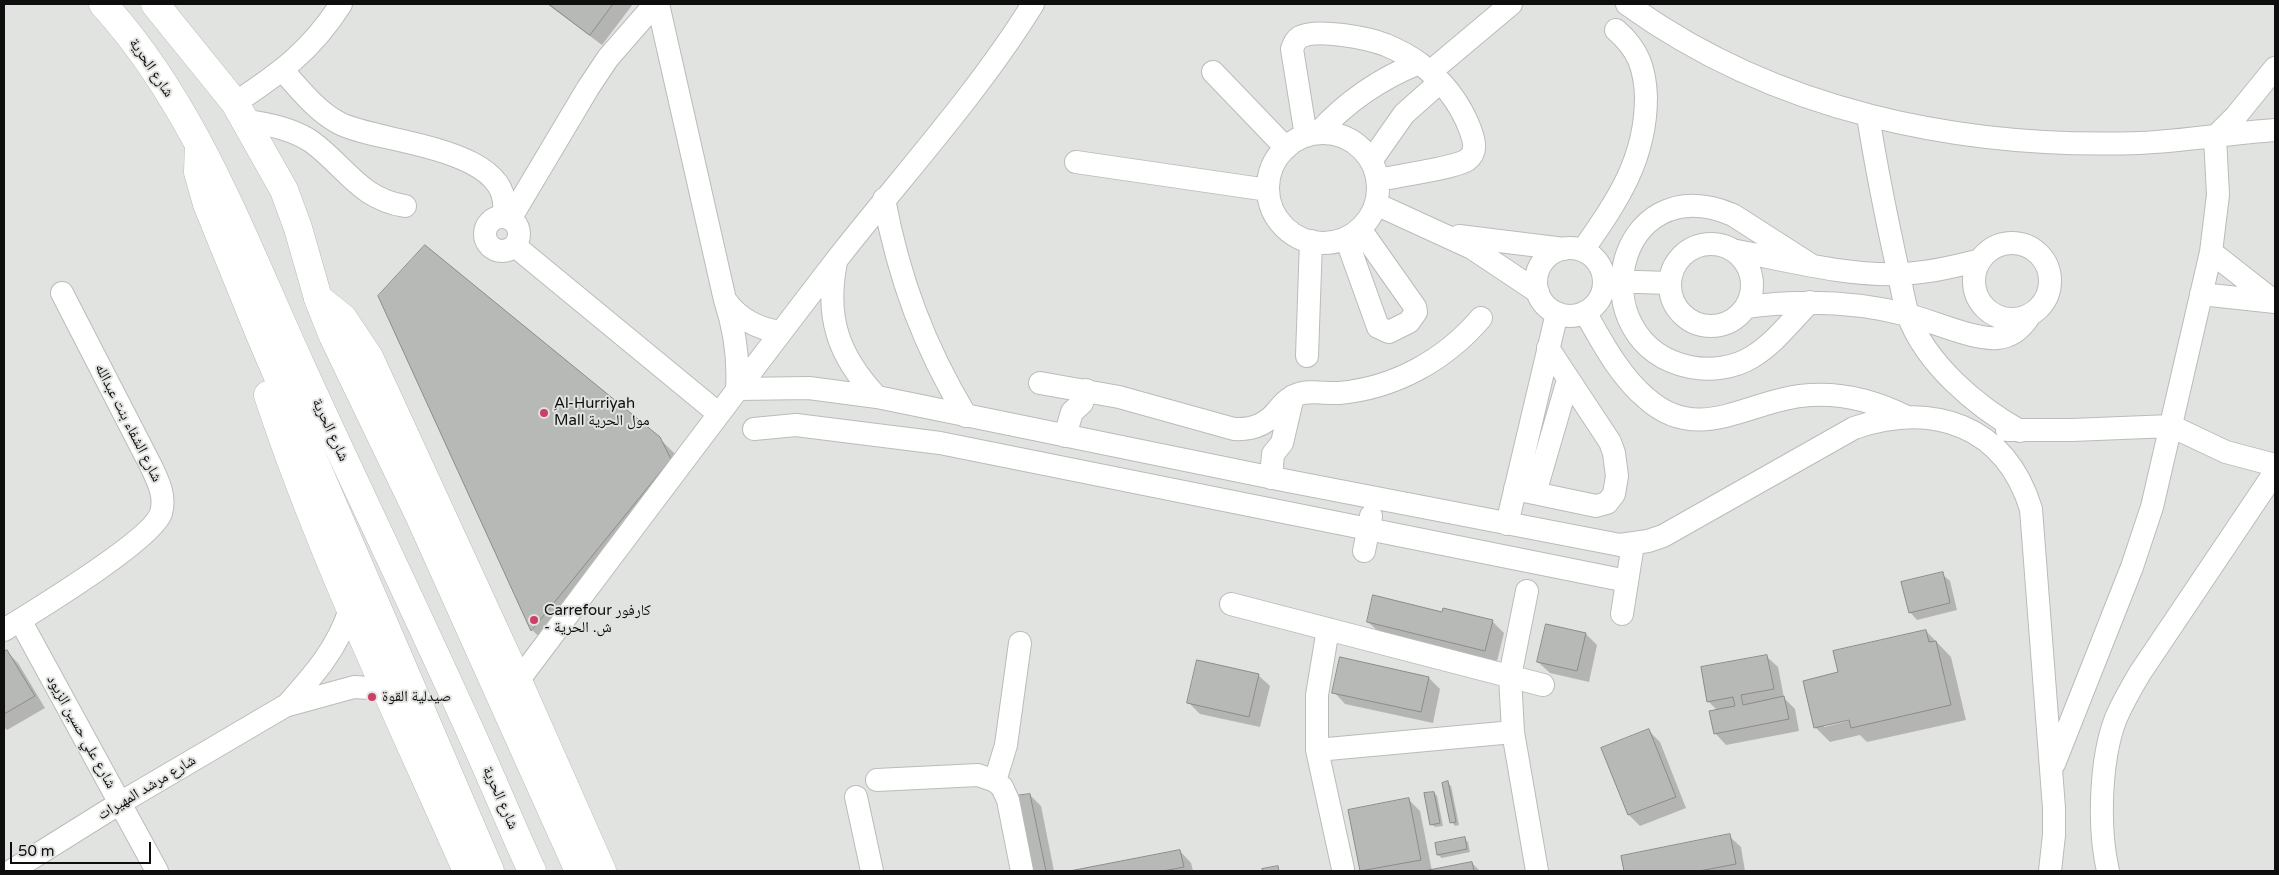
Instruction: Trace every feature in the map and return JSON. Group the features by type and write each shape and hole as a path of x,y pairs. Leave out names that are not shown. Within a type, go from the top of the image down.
{"main road":[{"name":"شارع الحرية","path":"103,4 153,66 199,145 247,245 477,746 532,871"},
{"path":"155,4 241,112 284,190 298,228 318,298 337,343 420,517 579,871"},
{"path":"199,145 198,172 204,197 261,337 490,871"},
{"path":"318,298 343,318 366,351 518,681 602,871"},
{"path":"261,337 263,366 268,393 303,490 350,609 467,871"}],"street":[{"path":"341,4 318,35 241,112 302,136 313,143 366,192 385,202 405,206"},
{"path":"507,218 608,58 657,4"},
{"path":"657,4 725,300 735,335 738,371 737,390"},
{"path":"518,681 781,332 884,199 995,62 1033,4"},
{"path":"1430,72 1398,71 1358,95 1312,135 1286,148 1272,167 1268,190 1274,213 1289,231 1311,242 1329,242 1353,234 1367,222 1376,204 1375,171 1404,114 1430,72 1511,4"},
{"path":"1627,4 1682,40 1743,72 1791,92 1868,116 1940,131 2044,142 2140,143 2275,130"},
{"path":"1538,292 1536,283 1541,264 1547,257 1573,249 1611,210 1636,160 1643,136 1646,113 1644,69 1638,54 1628,40 1616,30"},
{"path":"1312,135 1292,49 1294,42 1299,37 1313,34 1332,34 1369,40 1403,53 1430,72 1458,104 1467,121 1473,139 1473,154 1461,162 1375,171"},
{"path":"2052,770 2138,550 2152,507 2211,252 2218,195 2215,137 2256,94 2275,68"},
{"path":"283,71 316,107 339,123 355,130 446,152 477,167 500,188 505,201 507,218"},
{"path":"1214,72 1286,148"},
{"path":"1868,116 1883,204 1908,315 1930,353 1954,382 1985,409 2020,431"},
{"path":"1312,135 1339,136 1358,145 1375,171"},
{"path":"1076,162 1268,190"},
{"path":"884,199 910,302 936,362 966,416"},
{"path":"1376,204 1448,235 1494,262 1538,292 1549,308 1557,313 1576,315 1585,312 1599,299 1612,281 1641,230 1663,213 1691,206 1720,209 1734,215 1811,265"},
{"path":"495,218 507,218 516,224 519,231 519,239 515,246 501,252 488,244 485,237 489,223 495,218"},
{"path":"1448,235 1573,249 1598,262 1622,295 1630,321 1647,344 1670,360 1697,368 1726,367 1752,357 1764,349 1810,302"},
{"path":"1307,356 1311,242"},
{"path":"1746,307 1810,302 1860,306 1908,315 1990,338 1998,338 2013,333 2026,322 2030,315 2044,302 2051,283 2047,264 2041,255 2024,244 2004,243 1986,252 1980,260 1976,269 1975,289 1984,306 2000,317 2010,319 2030,315"},
{"path":"1732,250 1747,266 1751,276 1752,286 1746,307 1739,315 1720,325 1699,324 1689,319 1674,304 1670,283 1676,263 1692,249 1712,244 1732,250 1811,265 1863,272 1899,274 1940,269 1980,260"},
{"path":"515,246 719,414"},
{"path":"2211,252 2275,302"},
{"path":"836,261 832,282 832,303 840,345 850,364 877,397"},
{"path":"1612,281 1670,283"},
{"name":"شارع الشفاء بنت عبدالله","path":"12,625 134,545 160,516 163,503 162,491 151,466 62,293"},
{"path":"2201,294 2275,302"},
{"path":"725,300 732,309 749,323 760,328 781,332"},
{"path":"1585,312 1607,351 1637,390 1658,407 1669,413 1690,419 1711,420 1784,399 1820,394 1874,402 1906,417"},
{"path":"1525,491 1548,348 1557,313"},
{"path":"1040,383 1084,397 1242,430 1260,426 1293,396 1301,393 1338,393 1358,390 1398,378 1434,361 1465,336 1481,318"},
{"path":"1525,491 1596,506 1606,503 1614,494 1617,476 1614,452 1610,442 1548,348"},
{"path":"1507,524 1525,491 1568,380"},
{"path":"737,390 809,388 877,397 1074,438 1606,543 1633,544 1663,536 1854,428 1888,418 1939,419 1969,429 2020,431 2171,426 2226,452 2275,464"},
{"path":"1279,479 1274,454 1282,443 1293,396"},
{"path":"1074,438 1072,412 1084,397"},
{"path":"754,428 796,425 922,440 1627,581"},
{"path":"1969,429 1995,447 2008,460 2018,475 2031,508 2052,770 2054,835 2050,871"},
{"path":"2108,871 2102,823 2106,761 2116,719 2126,695 2275,472"},
{"path":"1364,551 1375,498"},
{"path":"1622,614 1633,544"},
{"path":"1527,591 1510,676 1513,732 1537,871"},
{"path":"1231,604 1543,685"},
{"name":"شارع مرشد المهيرات","path":"285,706 328,657 344,627 350,609"},
{"name":"شارع علي حسين الزيود","path":"12,625 120,803 157,871"},
{"path":"1328,629 1317,695 1317,750 1343,869"},
{"path":"995,781 1006,745 1020,643"},
{"name":"شارع مرشد المهيرات","path":"11,871 120,803 285,706 354,687 387,689"},
{"path":"1317,750 1513,732"},
{"path":"877,780 978,775 995,781 1002,787 1008,800 1022,871"},
{"path":"856,797 872,871"}],"building":[{"path":"549,4 613,4 590,35"},
{"path":"425,245 660,437 671,459 531,631 378,296"},
{"path":"1943,572 1950,603 1909,613 1901,582"},
{"path":"1373,595 1442,612 1443,608 1493,620 1485,651 1367,622"},
{"path":"1546,624 1586,633 1577,671 1537,662"},
{"path":"1926,630 1929,642 1936,641 1951,705 1851,728 1849,720 1814,728 1803,681 1838,672 1833,651"},
{"path":"7,650 35,696 4,714 4,652"},
{"path":"1767,655 1774,689 1741,695 1743,705 1784,696 1789,719 1714,734 1709,711 1735,706 1733,697 1707,702 1701,667"},
{"path":"1340,657 1429,677 1421,712 1332,693"},
{"path":"1197,660 1259,674 1249,717 1187,703"},
{"path":"1649,729 1676,797 1628,815 1601,748"},
{"path":"1448,781 1456,822 1450,823 1442,783"},
{"path":"1434,792 1440,823 1430,825 1424,793"},
{"path":"1030,794 1046,871 1030,871 1015,796"},
{"path":"1409,798 1421,860 1360,871 1348,810"},
{"path":"1730,834 1736,864 1699,871 1624,871 1621,856"},
{"path":"1465,837 1467,849 1437,855 1435,843"},
{"path":"1180,850 1184,867 1163,871 1070,871"},
{"path":"1472,862 1474,871 1424,871"},
{"path":"1278,866 1279,871 1263,871 1262,869"}],"place":[{"name":"ِAl-Hurriyah Mall مول الحرية","path":"544,413"},
{"name":"Carrefour كارفور - ش. الحرية","path":"534,620"},
{"name":"صيدلية القوة","path":"372,697"}]}
